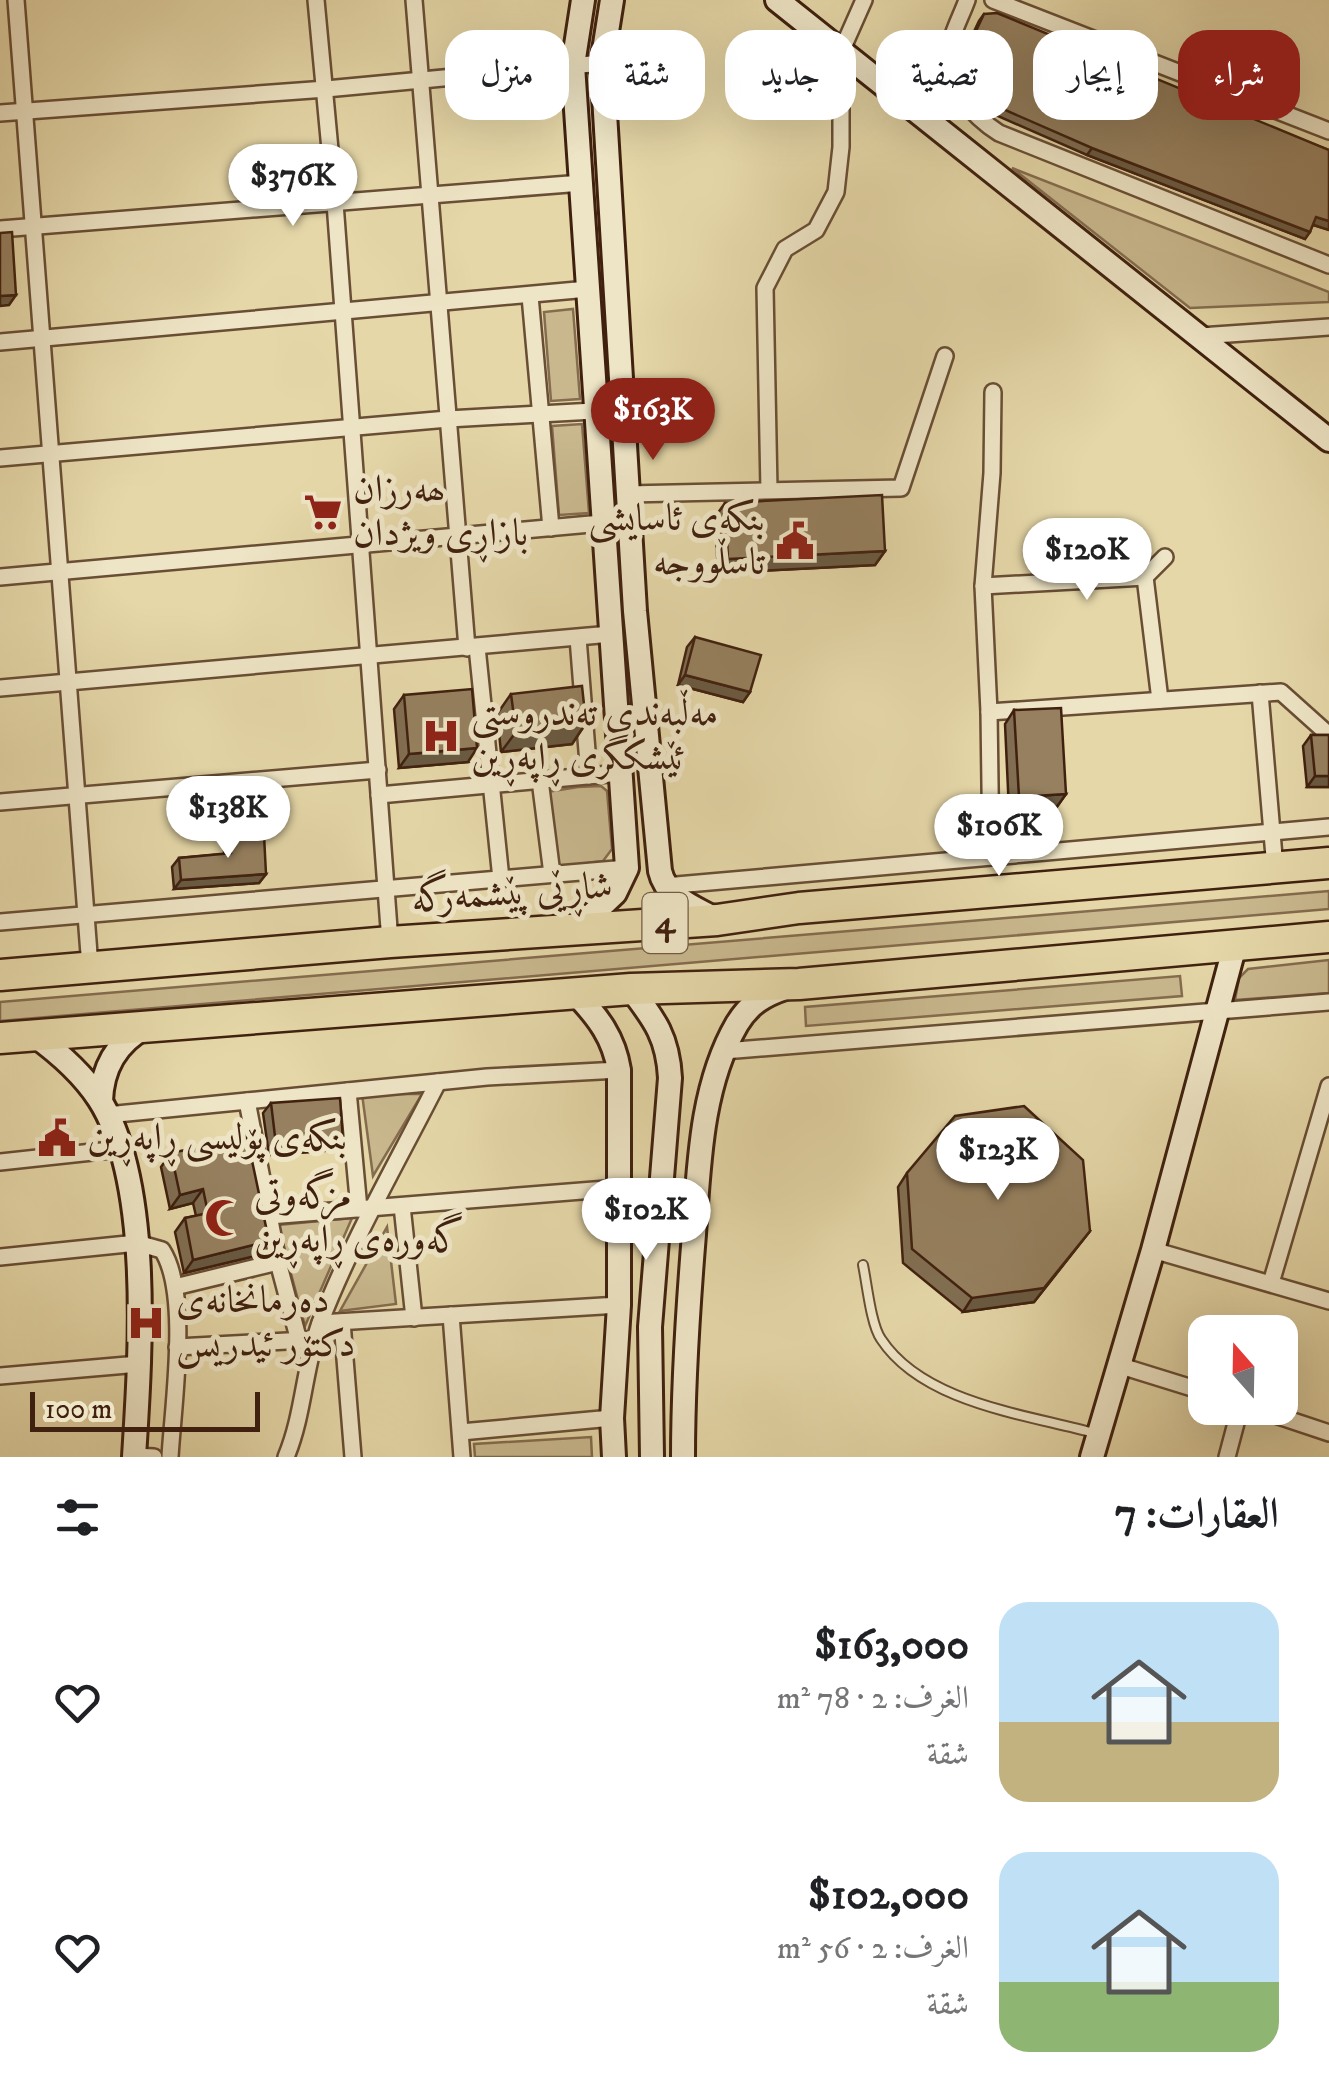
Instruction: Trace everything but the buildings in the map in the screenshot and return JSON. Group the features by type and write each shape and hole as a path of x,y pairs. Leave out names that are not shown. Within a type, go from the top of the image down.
{"highway":[{"name":"شاڕێی پێشمەرگە","path":"0,975 390,942 716,920 800,908 1329,863"},
{"name":"4","path":"0,1038 632,989 799,984 1329,937"}],"main road":[{"path":"578,928 615,893 627,868 573,65 583,0"},
{"path":"607,30 612,0"},
{"path":"776,0 814,30"},
{"path":"856,64 1329,440"},
{"path":"605,120 635,611 660,871 664,886 674,896 716,920"},
{"path":"1092,1457 1153,1250 1235,945"},
{"path":"683,1457 701,1157 712,1084 738,1022 753,1004 766,994 799,984"},
{"path":"632,989 664,1038 670,1078 650,1326 652,1457"},
{"path":"576,994 604,1026 620,1070 614,1457"},
{"path":"104,1108 103,1078 112,1056 129,1037 150,1024"},
{"path":"34,1035 73,1066 104,1108 120,1149 138,1243 139,1364 134,1456"},
{"path":"649,1410 683,1410"}],"street":[{"path":"16,0 90,967"},
{"path":"316,0 390,942"},
{"path":"414,0 458,537 501,879"},
{"path":"851,30 864,0"},
{"path":"967,0 948,50 949,70 959,94 988,126 1329,265"},
{"path":"993,0 1329,131"},
{"path":"0,113 326,89 589,64"},
{"path":"769,490 765,288 785,248 816,230 836,192 841,120"},
{"path":"0,228 582,183"},
{"path":"0,342 588,290"},
{"path":"530,296 552,528"},
{"path":"1200,336 1329,327"},
{"path":"628,494 902,488 945,356"},
{"path":"991,857 983,586 992,474 993,392"},
{"path":"0,458 448,419 594,411"},
{"path":"0,577 602,523"},
{"path":"983,586 1144,577 1164,557"},
{"path":"1144,577 1160,700"},
{"path":"0,688 610,634"},
{"path":"578,638 589,776"},
{"path":"989,712 1280,692 1329,735"},
{"path":"1260,693 1275,868"},
{"path":"0,802 378,770"},
{"path":"379,794 620,773"},
{"path":"540,780 552,874"},
{"path":"664,886 1329,827"},
{"path":"0,922 627,868"},
{"path":"724,1051 1329,1002"},
{"path":"104,1108 247,1101 438,1082 620,1070"},
{"path":"176,1347 307,1340 320,1323 366,1208 438,1082"},
{"path":"1271,1283 1322,1133 1329,1086"},
{"path":"348,1091 366,1208"},
{"path":"247,1101 278,1262 307,1340 301,1412 286,1457"},
{"path":"0,1162 120,1149"},
{"path":"269,1216 620,1188"},
{"path":"402,1206 414,1318"},
{"path":"0,1256 138,1243 162,1250 170,1263 175,1287 170,1457"},
{"path":"1153,1250 1329,1302"},
{"path":"175,1287 278,1262"},
{"path":"320,1323 619,1306"},
{"path":"451,1316 462,1457"},
{"path":"342,1322 353,1457"},
{"path":"0,1376 139,1364"},
{"path":"1118,1365 1188,1387"},
{"path":"460,1432 612,1418"},
{"path":"1298,1422 1329,1432"},
{"path":"1227,1457 1235,1425"},
{"path":"134,1456 154,1457"}],"lane":[{"path":"863,1265 879,1338 919,1377 952,1395 1098,1434"}],"shaded area":[{"path":"1012,168 1329,292 1329,302 1190,308"},
{"path":"573,309 580,399 551,401 544,312"},
{"path":"582,424 589,513 559,515 552,426"},
{"path":"601,786 607,791 612,849 603,861 556,867 547,792"},
{"path":"1329,891 1329,909 0,1021 0,1002"},
{"path":"1329,960 1329,993 1235,1000 1239,978 1248,969"},
{"path":"1180,976 1182,996 806,1026 805,1007"},
{"path":"362,1094 422,1094 373,1176"},
{"path":"352,1218 305,1326 278,1225"},
{"path":"387,1227 396,1304 340,1311"},
{"path":"591,1437 592,1457 475,1457 474,1444"}],"place":[{"name":"ھەرزان بازاڕی ویژدان","path":"323,512"},
{"name":"بنکەی ئاسایشی تاسڵووجە","path":"795,541"},
{"name":"مەڵبەندی تەندروستی ئێشکگری ڕاپەڕین","path":"441,736"},
{"name":"بنکەی پۆلیسی ڕاپەڕین","path":"57,1138"},
{"name":"مزگەوتی گەورەی ڕاپەڕین","path":"224,1218"},
{"name":"دەرمانخانەی دکتۆر ئیدریس","path":"146,1323"}]}
